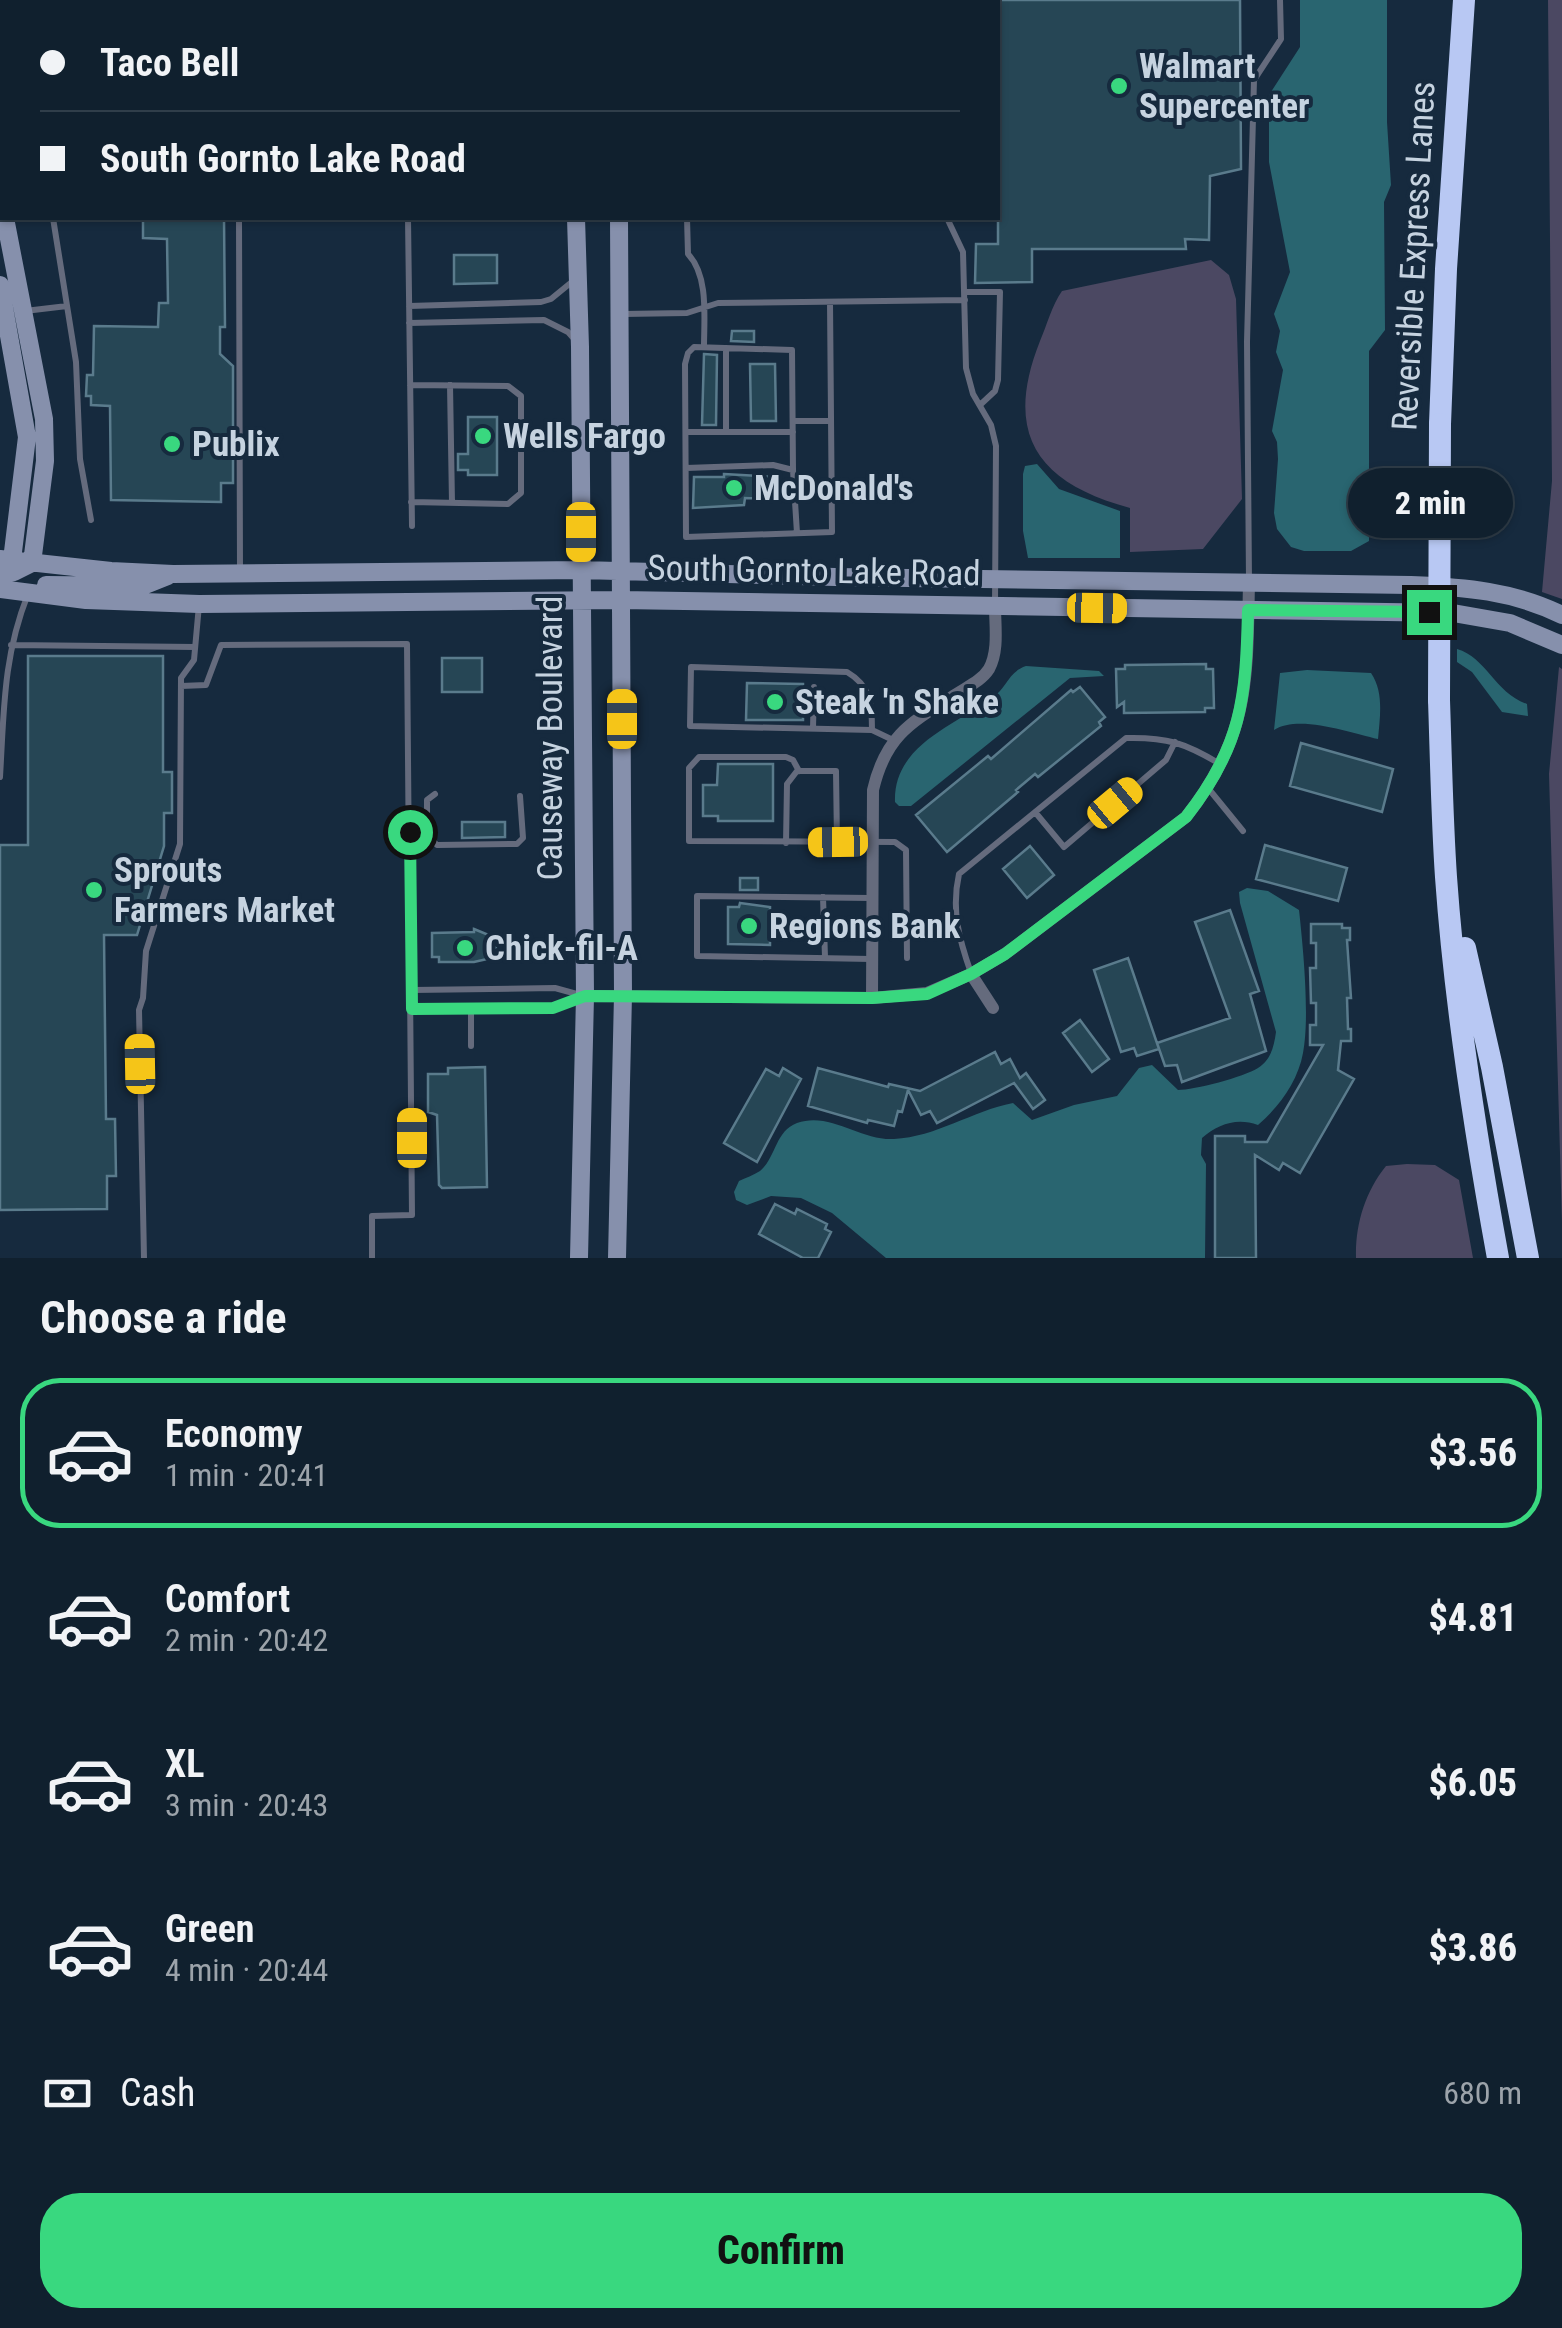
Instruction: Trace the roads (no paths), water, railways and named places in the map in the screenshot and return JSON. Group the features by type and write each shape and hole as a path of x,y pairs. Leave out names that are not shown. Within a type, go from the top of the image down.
{"highway":[{"name":"Reversible Express Lanes","path":"1464,0 1441,380 1439,700 1452,944 1464,1056 1498,1258"},
{"name":"Reversible Express Lanes","path":"1443,815 1460,920 1528,1258"}],"street":[{"path":"6,220 46,439 32,563"},
{"name":"Causeway Boulevard","path":"576,220 585,996 579,1258"},
{"name":"Causeway Boulevard","path":"618,1258 623,995 619,220"},
{"path":"0,247 10,291 25,311"},
{"path":"0,285 27,436 4,564"},
{"name":"South Gornto Lake Road","path":"4,564 173,574 582,570 1465,587 1530,601 1562,614"},
{"path":"28,593 48,585 143,586 173,574"},
{"path":"585,996 872,998 927,994 1005,954 1186,817 1208,788 1243,707 1248,672 1249,582"},
{"name":"South Gornto Lake Road","path":"0,588 86,600 199,604 621,600 1464,614 1510,623 1562,645"},
{"path":"872,998 872,790 878,766 892,740 913,722 982,678 995,649 996,606"},
{"path":"971,974 994,1008"}],"lane":[{"path":"1249,582 1248,342 1254,80 1280,39 1280,0"},
{"path":"53,220 76,362 80,459 90,520"},
{"path":"238,220 240,573"},
{"path":"408,220 412,526"},
{"path":"687,220 688,254 697,264 704,307 704,347"},
{"path":"948,220 963,252 966,368 996,446 996,606"},
{"path":"409,306 541,302 578,277"},
{"path":"620,314 687,313 718,303 830,302 1000,292 998,380 995,392 980,405"},
{"path":"797,533 792,350 694,347 685,364 686,537 832,532 830,302"},
{"path":"25,311 67,306"},
{"path":"409,323 544,320 568,332 580,346"},
{"path":"726,348 726,432"},
{"path":"410,385 508,386 521,396 521,493 508,504 411,502"},
{"path":"450,386 452,503"},
{"path":"793,421 831,421"},
{"path":"686,432 793,432"},
{"path":"686,468 773,465 793,470"},
{"path":"0,777 6,666 28,593"},
{"path":"144,1258 139,1010 146,952 180,844 181,678 194,660 199,604"},
{"path":"181,686 206,686 221,645 407,644 412,1215 372,1216 372,1258"},
{"path":"12,645 195,647"},
{"path":"872,730 872,702 866,687 847,672 690,667 690,726 872,730 892,740"},
{"path":"813,728 814,688"},
{"path":"971,974 958,936 954,898 959,874 1126,738 1160,737 1191,746 1221,765"},
{"path":"1036,812 1064,846 1166,760 1176,742"},
{"path":"799,771 786,756 699,756 689,768 689,841 895,842 906,850 907,958"},
{"path":"786,843 786,784 799,771 836,771 838,842"},
{"path":"1208,788 1243,831"},
{"path":"435,794 427,800 427,835 437,845 518,844 523,838 520,796"},
{"path":"872,898 697,896 697,956 872,959"},
{"path":"823,896 825,956"},
{"path":"412,990 555,988 585,996"},
{"path":"412,1009 553,1008 585,996"},
{"path":"471,1046 472,1008"}],"place":[{"name":"Walmart Supercenter","path":"1119,86"},
{"name":"Wells Fargo","path":"483,436"},
{"name":"Publix","path":"172,444"},
{"name":"McDonald's","path":"734,488"},
{"name":"Steak 'n Shake","path":"775,702"},
{"name":"Sprouts Farmers Market","path":"94,890"},
{"name":"Regions Bank","path":"749,926"},
{"name":"Chick-fil-A","path":"465,948"}]}
